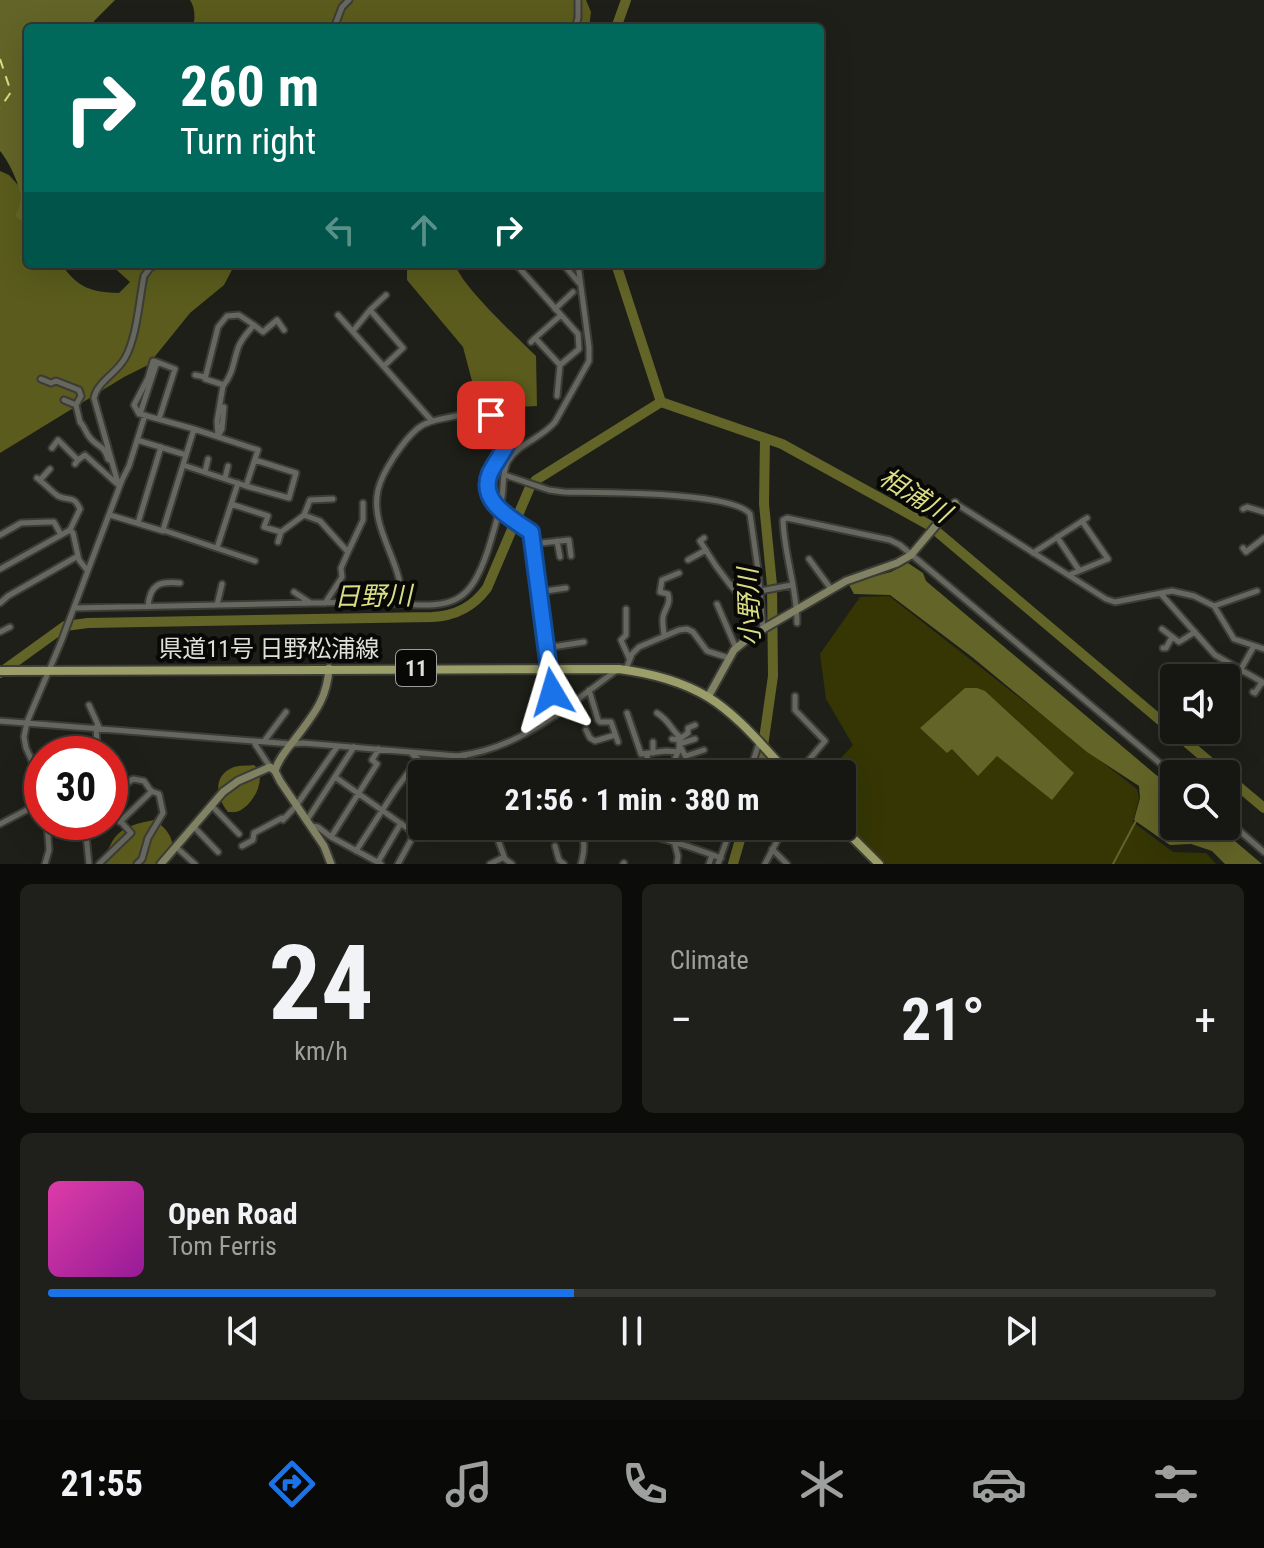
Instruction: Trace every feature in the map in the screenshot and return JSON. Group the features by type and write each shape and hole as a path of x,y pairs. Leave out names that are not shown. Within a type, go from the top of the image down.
{"main road":[{"name":"県道11号 日野松浦線","path":"50,670 623,669 667,679 708,697 730,714 775,760"},
{"name":"11","path":"0,671 50,670"},
{"path":"855,840 879,864"}],"street":[{"path":"336,24 342,7 349,0"},
{"path":"576,24 578,0"},
{"path":"119,487 94,398 96,390 123,363 131,343 144,276 150,268"},
{"path":"566,268 580,284"},
{"path":"73,611 148,606 310,603 437,605 468,592 476,582 502,512 504,468 516,451 555,422 589,361 578,268"},
{"path":"521,270 578,334 579,349 560,365 557,396"},
{"path":"555,309 573,292"},
{"path":"353,331 386,295"},
{"path":"370,310 403,348 384,366"},
{"path":"205,377 218,327 223,319 233,314 239,315 263,332 277,320 284,330"},
{"path":"338,315 432,421"},
{"path":"560,365 533,340 561,315"},
{"path":"218,437 217,421 224,385 232,373 238,346 254,325"},
{"path":"24,736 137,440 157,362 175,369 159,419"},
{"path":"195,375 224,385"},
{"path":"41,379 79,390 85,403"},
{"path":"81,396 76,405 80,422 90,439 100,445 112,461"},
{"path":"64,400 76,405"},
{"path":"218,437 224,407"},
{"path":"400,604 399,581 376,508 382,477 419,427 474,411 491,415 499,424 507,444 489,476 491,502 531,532 555,716"},
{"path":"142,415 258,450 246,486"},
{"path":"163,530 194,429"},
{"path":"52,448 58,440 77,462 85,455 119,487"},
{"path":"137,440 186,455"},
{"path":"138,523 161,447"},
{"path":"205,472 208,459"},
{"path":"183,465 289,498 296,473 255,460"},
{"path":"225,478 228,466"},
{"path":"0,569 70,530 80,509 75,500 62,498 38,479 50,469"},
{"path":"505,475 549,490 671,495 716,501 747,510 765,628"},
{"path":"217,548 238,483"},
{"path":"278,542 281,532 304,515 310,500 333,499"},
{"path":"325,603 342,577 341,568 363,520 363,503"},
{"path":"231,504 268,516 264,527 281,532"},
{"path":"708,697 736,648 751,636 831,589 912,554 953,505 1106,599 1115,602 1172,591 1194,596 1214,606 1234,639 1264,649"},
{"path":"1243,509 1247,507 1264,512"},
{"path":"110,515 255,561"},
{"path":"304,515 320,521 348,552"},
{"path":"797,623 783,520 787,518 890,540 912,554 1160,763"},
{"path":"1033,553 1084,519 1109,558 1069,575"},
{"path":"0,535 21,523 54,522 61,535"},
{"path":"70,530 79,560 87,571"},
{"path":"1057,537 1079,570"},
{"path":"704,538 700,541 731,586 748,604 760,599"},
{"path":"1243,548 1246,552 1264,538"},
{"path":"557,541 560,557"},
{"path":"532,544 570,541 571,556"},
{"path":"688,560 706,550"},
{"path":"0,592 2,601 78,556"},
{"path":"809,559 831,589"},
{"path":"731,586 758,570"},
{"path":"664,636 663,616 670,601 668,594 660,592 662,580 679,573"},
{"path":"148,606 149,598 160,582 177,581"},
{"path":"217,605 223,584"},
{"path":"760,590 792,585"},
{"path":"539,592 566,588"},
{"path":"1214,606 1257,591"},
{"path":"294,592 310,603"},
{"path":"1160,593 1215,655 1263,682 1255,693"},
{"path":"717,604 736,648"},
{"path":"626,609 626,635 621,640 630,659"},
{"path":"615,619 626,619"},
{"path":"0,632 10,627"},
{"path":"0,721 461,756 523,737 623,669 639,647 679,630 687,629 707,651 729,658"},
{"path":"1162,629 1179,642 1195,632"},
{"path":"615,639 624,637"},
{"path":"1163,648 1172,637"},
{"path":"546,648 584,642"},
{"path":"1240,673 1254,646"},
{"path":"161,864 223,792 238,781 272,769 277,764 324,697 329,668"},
{"path":"589,690 598,720 611,722 618,742"},
{"path":"795,696 795,710 825,741 809,760"},
{"path":"89,705 97,736"},
{"path":"265,741 286,712"},
{"path":"627,713 641,754 678,752"},
{"path":"657,713 670,723 688,760"},
{"path":"674,760 680,741 688,733 688,728 695,725"},
{"path":"586,730 595,741 615,735"},
{"path":"672,739 695,739"},
{"path":"252,740 324,846 331,864"},
{"path":"647,760 653,742"},
{"path":"754,760 759,743"},
{"path":"283,820 337,746"},
{"path":"309,823 354,747"},
{"path":"331,837 377,764 372,760 379,749"},
{"path":"686,756 704,750"},
{"path":"356,851 418,759 410,752"},
{"path":"458,760 461,756"},
{"path":"461,756 463,760"},
{"path":"335,777 408,828"},
{"path":"128,782 133,779 144,781 159,794 163,813 137,864"},
{"path":"128,814 152,791"},
{"path":"212,806 239,834"},
{"path":"0,824 24,811"},
{"path":"242,846 253,840 254,833 290,813"},
{"path":"309,823 380,863 401,823"},
{"path":"194,827 218,852"},
{"path":"1240,831 1264,852"},
{"path":"45,864 48,840"},
{"path":"87,840 89,864"},
{"path":"99,864 124,840"},
{"path":"398,864 411,840"},
{"path":"498,840 504,857 512,864"},
{"path":"581,864 584,840"},
{"path":"668,840 712,855 720,861 727,840"},
{"path":"765,864 777,840"},
{"path":"676,842 677,864"},
{"path":"555,846 559,860 564,864"},
{"path":"176,847 195,864"},
{"path":"772,849 787,864"},
{"path":"709,864 712,855"},
{"path":"490,864 504,857"}],"shaded area":[{"path":"0,0 115,0 94,24 24,24 24,223 15,216 21,196 16,178 0,151"},
{"path":"190,0 586,0 591,12 590,24 193,24"},
{"path":"0,171 9,175 24,192 24,268 64,268 73,279 86,287 119,293 130,282 114,268 233,268 224,285 190,313 148,365 0,453"},
{"path":"407,268 457,268 479,298 536,356 537,406 517,407 500,413 477,400 463,347 407,280"},
{"path":"908,563 923,573 926,581 1160,778 1160,838 1134,820 1140,798 1139,786 1087,752 972,657 890,595 854,594 848,583 891,572"},
{"path":"889,596 1137,789 1139,798 1133,822 1173,852 1206,853 1216,864 886,864 856,835 856,760 839,760 853,745 826,699 820,654 860,597"},
{"path":"965,688 985,691 1074,773 1052,800 997,756 978,776 952,749 947,753 920,728"},
{"path":"254,765 260,776 255,796 241,810 228,812 219,794 222,775 234,767"},
{"path":"154,820 167,831 173,847 158,864 104,864 114,840 128,840 128,827"},
{"path":"1163,840 1234,840 1262,864 1225,864 1212,851 1191,844 1170,845"}],"waterway":[{"name":"相浦川","path":"617,24 626,0"},
{"name":"相浦川","path":"617,268 661,402 782,444 929,525 1207,760"},
{"name":"日野川","path":"0,673 65,626 88,623 449,615 470,605 487,588 530,487 536,480 661,402"},
{"name":"小野川","path":"761,760 773,676 772,585 764,504 765,438"},
{"name":"相浦川","path":"1240,788 1264,808"},
{"path":"1113,864 1137,819"},
{"name":"小野川","path":"733,864 740,840"}],"ferry route":[{"path":"0,59 11,92 0,108"}],"route":[{"path":"491,415 499,424 507,444 489,476 491,502 531,532 552,692"}]}
